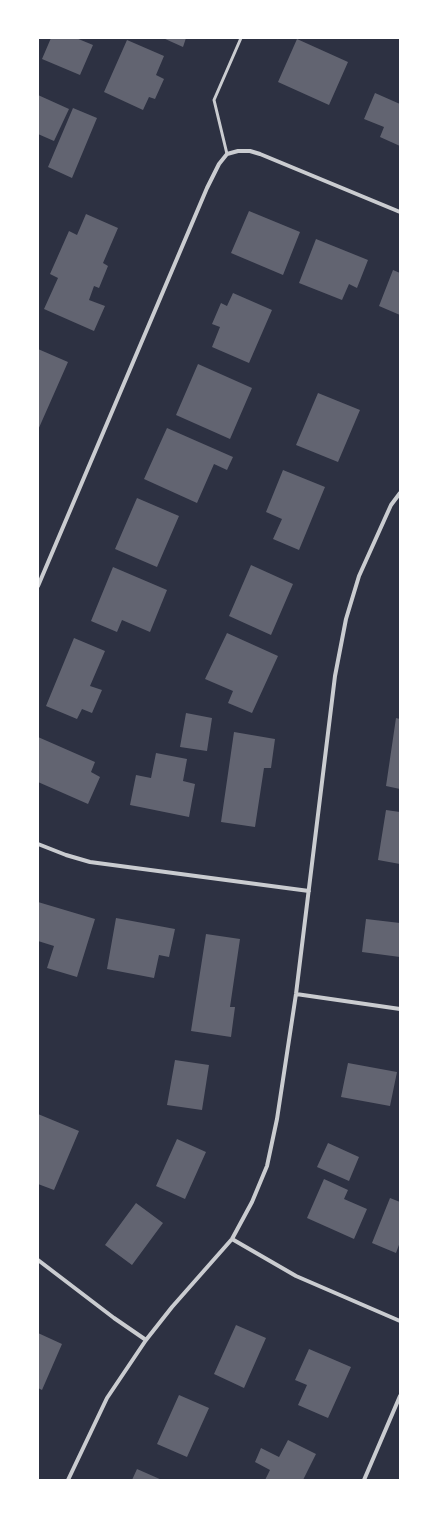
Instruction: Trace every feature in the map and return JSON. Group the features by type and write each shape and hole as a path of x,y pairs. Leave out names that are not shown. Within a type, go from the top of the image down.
{"street":[{"path":"38,586 207,188 219,164 227,154 238,151 250,151 260,154 400,212"},
{"path":"68,1480 107,1398 146,1340 172,1307 232,1239 252,1202 267,1166 277,1119 296,994 336,676 346,619 359,576 391,505 400,493"},
{"path":"38,844 66,855 90,862 309,891"},
{"path":"296,994 400,1009"},
{"path":"232,1239 296,1276 336,1295 400,1321"},
{"path":"38,1260 114,1318 146,1340"},
{"path":"364,1480 400,1396"}],"lane":[{"path":"227,154 214,100 241,38"}],"building":[{"path":"51,38 76,38 93,45 80,75 42,59"},
{"path":"163,38 186,38 183,47"},
{"path":"297,39 348,62 329,105 278,82"},
{"path":"127,40 164,56 156,75 164,79 155,99 149,97 143,110 104,92"},
{"path":"375,93 400,104 400,146 380,137 384,127 364,119"},
{"path":"38,95 69,109 54,141 38,134"},
{"path":"73,108 97,118 72,178 48,167"},
{"path":"249,211 300,232 283,275 231,253"},
{"path":"86,214 118,228 103,263 108,266 99,288 94,286 89,300 105,306 94,331 44,309 58,278 50,274 69,231 77,235"},
{"path":"316,239 368,260 357,288 349,284 342,300 299,283"},
{"path":"393,270 400,273 400,315 379,306"},
{"path":"233,293 272,310 249,363 212,347 220,327 212,324 221,303 227,306"},
{"path":"38,349 68,362 38,430"},
{"path":"198,364 252,388 230,439 176,415"},
{"path":"318,393 360,410 338,462 296,445"},
{"path":"167,428 233,457 227,470 214,464 197,503 144,479"},
{"path":"283,470 325,487 299,550 273,539 282,519 266,512"},
{"path":"137,498 179,516 157,567 115,549"},
{"path":"251,565 293,584 271,635 229,616"},
{"path":"113,567 167,590 150,632 122,620 117,632 91,621"},
{"path":"227,633 278,656 252,713 228,703 233,691 205,679"},
{"path":"74,638 105,651 90,686 102,690 92,713 82,709 77,719 46,706"},
{"path":"186,713 212,718 207,751 180,747"},
{"path":"396,718 400,719 400,789 386,786"},
{"path":"234,732 275,739 271,768 264,768 255,827 221,822"},
{"path":"38,737 95,762 91,772 100,777 88,804 38,782"},
{"path":"156,753 187,759 183,781 195,784 189,817 130,805 136,775 151,778"},
{"path":"386,810 400,812 400,864 378,860"},
{"path":"38,902 95,919 77,977 47,968 54,946 38,941"},
{"path":"116,918 175,929 169,957 159,955 154,978 107,969"},
{"path":"366,919 400,923 400,957 362,952"},
{"path":"206,934 240,939 230,1007 235,1007 231,1037 191,1031"},
{"path":"175,1060 209,1065 202,1110 167,1105"},
{"path":"348,1063 397,1072 390,1106 341,1097"},
{"path":"38,1114 79,1131 54,1190 38,1184"},
{"path":"177,1139 206,1152 185,1199 156,1186"},
{"path":"328,1143 359,1157 349,1181 317,1167"},
{"path":"324,1179 348,1190 344,1199 367,1209 354,1239 307,1218"},
{"path":"390,1198 400,1202 400,1242 396,1253 372,1243"},
{"path":"136,1203 163,1223 132,1265 105,1245"},
{"path":"236,1325 266,1338 244,1388 214,1374"},
{"path":"38,1333 62,1344 42,1390 38,1388"},
{"path":"309,1349 351,1367 328,1418 298,1405 307,1385 295,1380"},
{"path":"179,1395 209,1408 187,1457 157,1444"},
{"path":"288,1440 316,1454 303,1480 265,1480 270,1470 255,1462 261,1448 279,1457"},
{"path":"137,1469 162,1480 132,1480"}]}
